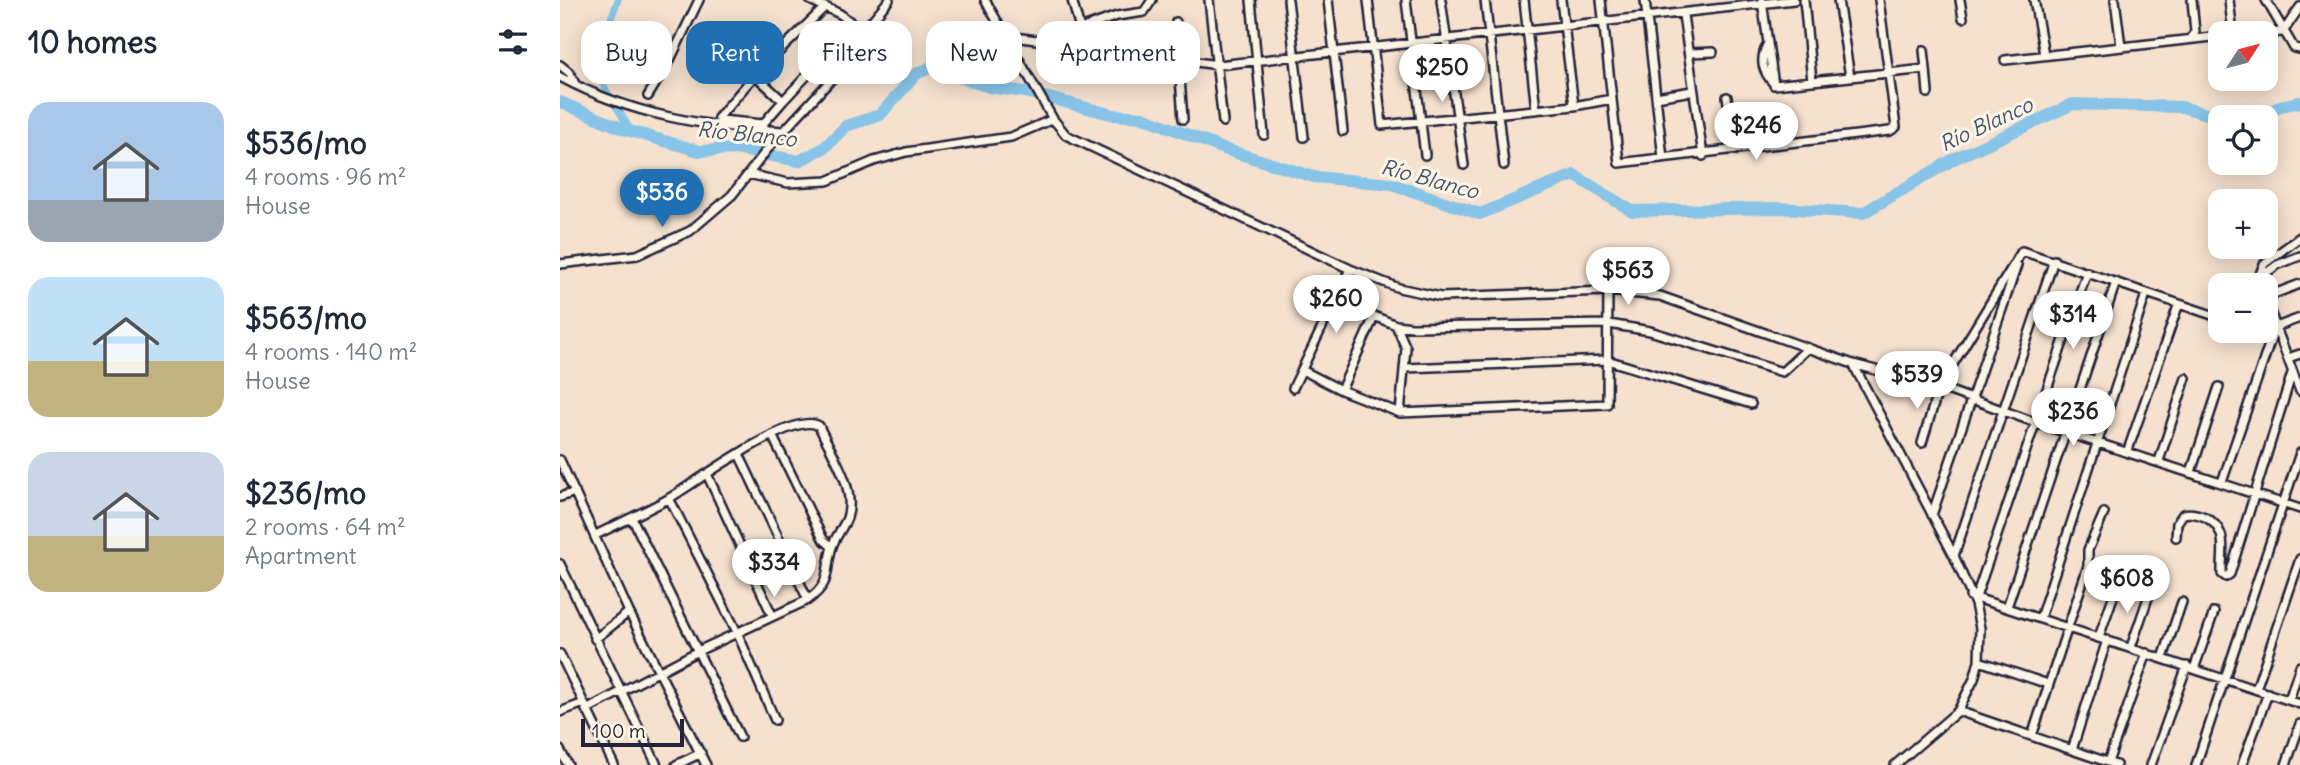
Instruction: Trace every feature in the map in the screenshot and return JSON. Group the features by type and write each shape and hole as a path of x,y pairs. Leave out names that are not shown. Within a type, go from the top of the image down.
{"street":[{"path":"648,96 670,60 699,0"},
{"path":"810,0 824,4 848,21"},
{"path":"868,21 889,0"},
{"path":"985,0 998,21"},
{"path":"1072,0 1078,21"},
{"path":"1103,21 1144,12 1152,0"},
{"path":"1209,0 1223,122"},
{"path":"1251,0 1264,135"},
{"path":"1288,0 1304,137"},
{"path":"1328,0 1343,131"},
{"path":"1368,0 1382,125 1574,106 1612,99"},
{"path":"1406,0 1425,155"},
{"path":"1441,0 1464,165"},
{"path":"1485,0 1504,165"},
{"path":"1524,0 1536,110"},
{"path":"1561,0 1574,106"},
{"path":"1601,0 1619,163 1703,156 1890,131 1896,127 1879,0"},
{"path":"1645,0 1663,158"},
{"path":"1200,63 1218,65 1296,57 1526,29 1683,15 1762,2 1794,0"},
{"path":"1804,0 1812,81"},
{"path":"1838,0 1850,77"},
{"path":"1959,0 1963,18"},
{"path":"2034,0 2044,54"},
{"path":"2115,0 2121,46"},
{"path":"2191,39 2195,32 2192,0"},
{"path":"2229,0 2232,21"},
{"path":"2266,0 2294,48 2300,49"},
{"path":"1762,2 1774,85 1926,69"},
{"path":"784,45 824,4"},
{"path":"2283,32 2300,7"},
{"path":"1683,15 1703,156"},
{"path":"2278,32 2283,32"},
{"path":"2005,60 2208,37"},
{"path":"1924,50 1928,93"},
{"path":"1690,53 1713,52"},
{"path":"1022,63 1053,119 1066,135 1350,269 1399,288 1441,296 1608,291 1660,296 1853,364 1939,387 2034,422 2128,450 2300,509"},
{"path":"560,65 570,73 575,85"},
{"path":"560,77 602,98 684,122 717,128 765,127"},
{"path":"746,84 718,118 783,131"},
{"path":"764,84 783,102"},
{"path":"765,127 800,84"},
{"path":"560,264 637,255 690,231 732,195 770,146 827,84"},
{"path":"1181,84 1183,120"},
{"path":"1656,97 1692,91"},
{"path":"1727,97 1736,150"},
{"path":"750,171 788,183 827,181 874,161 906,152 1011,137 1053,119"},
{"path":"2262,273 2264,264 2300,237"},
{"path":"2022,251 2208,314"},
{"path":"1922,443 1939,387 2022,251"},
{"path":"1932,515 2022,251"},
{"path":"2269,273 2277,265 2300,256"},
{"path":"1954,556 2054,260"},
{"path":"1293,388 1350,269"},
{"path":"1973,596 2087,272"},
{"path":"2007,607 2116,282"},
{"path":"2278,294 2300,284"},
{"path":"1302,370 1341,390 1400,412 1607,404 1608,291"},
{"path":"2040,618 2146,294"},
{"path":"1337,301 1396,326 1609,324 1650,331 1782,372 1808,348"},
{"path":"2128,450 2178,306"},
{"path":"1341,390 1374,317"},
{"path":"2278,331 2300,318"},
{"path":"1396,326 1404,339 1405,368 1400,412"},
{"path":"2278,336 2300,391"},
{"path":"2222,482 2272,343"},
{"path":"2288,358 2300,354"},
{"path":"1405,368 1607,360 1751,404"},
{"path":"1853,364 1954,556 1973,596 1980,628 1979,661 1974,680 1958,711 1895,765"},
{"path":"2176,537 2177,523 2182,514 2194,513 2210,521 2221,533 2224,547 2222,572 2228,576 2292,373"},
{"path":"2159,461 2186,379"},
{"path":"2191,472 2219,387"},
{"path":"560,712 585,707 622,692 659,670 808,600 824,584 832,547 848,516 851,498 819,426 807,422 772,435 669,498 596,535"},
{"path":"772,435 822,539 832,547"},
{"path":"2196,765 2300,453"},
{"path":"739,454 808,600"},
{"path":"560,460 629,612 706,765"},
{"path":"707,474 772,615"},
{"path":"560,497 575,492"},
{"path":"669,498 737,632 775,720"},
{"path":"2032,736 2088,566 2088,550 2104,513"},
{"path":"632,517 740,737"},
{"path":"2256,689 2300,559"},
{"path":"560,564 657,765"},
{"path":"2072,750 2120,578"},
{"path":"2131,647 2150,592"},
{"path":"1973,596 2300,704"},
{"path":"2163,659 2182,602"},
{"path":"595,639 629,612"},
{"path":"2151,765 2214,612"},
{"path":"2108,762 2147,653"},
{"path":"560,654 614,765"},
{"path":"1979,661 2048,684"},
{"path":"2289,700 2300,666"},
{"path":"2242,765 2268,693"},
{"path":"1958,711 2116,765"},
{"path":"2286,765 2300,724"},
{"path":"560,750 568,765"},
{"path":"676,765 701,753"}],"waterway":[{"path":"618,0 595,61 600,80 631,131"},
{"name":"Río Blanco","path":"560,102 623,129 699,151 736,149 799,161 824,148 846,126 880,115 916,74 932,67 989,87 1026,92 1114,115 1143,117 1221,148 1314,177 1392,184 1480,214 1574,175 1632,211 1778,208 1863,213 1954,159 2073,104 2182,107 2208,114"},
{"name":"Río Blanco","path":"2278,107 2300,102"}]}
